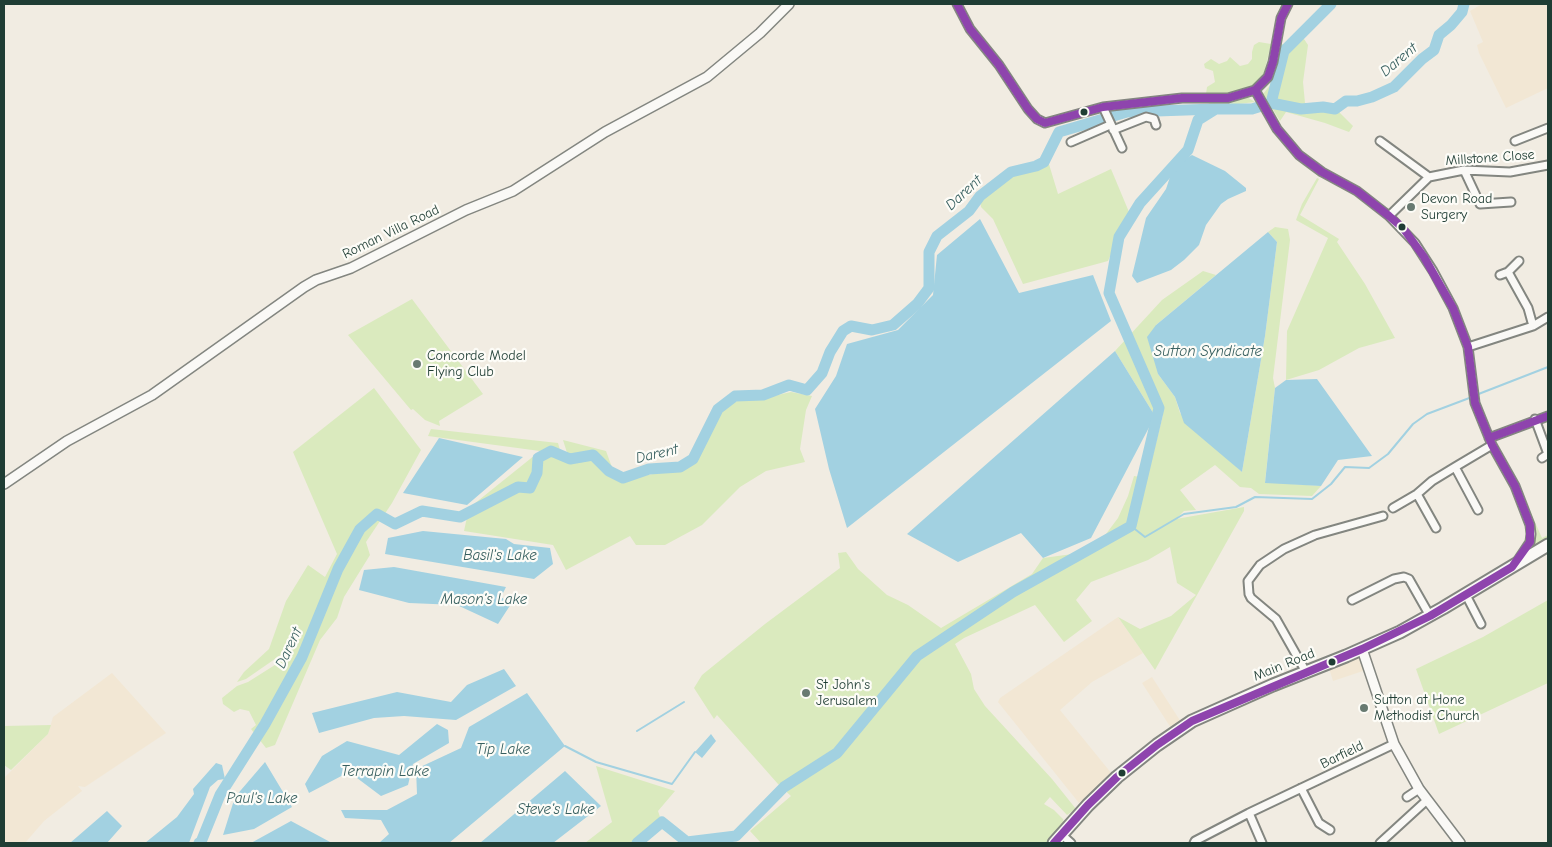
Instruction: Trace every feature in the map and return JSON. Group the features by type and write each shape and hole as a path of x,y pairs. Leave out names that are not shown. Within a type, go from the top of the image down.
{"main road":[{"name":"Main Road","path":"1057,839 1088,804 1117,777 1192,720 1362,649 1430,616 1548,545"}],"street":[{"name":"Roman Villa Road","path":"4,484 67,441 152,395 316,280 351,268 466,210 513,191 605,132 707,77 760,33 789,4"},
{"path":"957,4 970,29 1000,66 1028,109 1037,119 1043,122 1052,122 1084,111 1182,98 1228,98 1256,93 1270,73 1280,18 1288,4"},
{"path":"1256,93 1277,128 1299,155 1319,170 1357,192 1389,216 1415,243 1453,308 1468,347 1475,403 1492,446 1515,486 1531,534 1529,546 1512,567"},
{"path":"1104,109 1122,148"},
{"path":"1072,142 1110,125 1146,118 1154,118 1156,126"},
{"name":"Millstone Close","path":"1515,141 1548,128"},
{"path":"1384,141 1428,176"},
{"name":"Millstone Close","path":"1389,216 1428,176 1464,170 1510,172 1548,164"},
{"path":"1464,170 1480,204 1511,202"},
{"path":"1500,275 1508,272 1519,261"},
{"path":"1508,272 1528,308 1533,326"},
{"path":"1468,347 1533,326 1548,317"},
{"path":"1489,438 1548,416"},
{"path":"1536,419 1548,454 1542,458"},
{"path":"1393,508 1417,494 1432,481 1492,446"},
{"path":"1455,467 1478,510"},
{"path":"1417,494 1436,528"},
{"path":"1306,672 1276,619 1248,594 1248,581 1260,565 1284,549 1315,535 1383,516"},
{"path":"1352,600 1394,579 1404,577 1409,579 1430,616"},
{"path":"1466,595 1481,624"},
{"path":"1362,649 1394,744 1419,789 1460,843"},
{"name":"Barfield","path":"1194,843 1249,813 1394,744"},
{"path":"1301,788 1320,823 1330,830"},
{"path":"1407,797 1419,789"},
{"path":"1380,843 1427,800"},
{"path":"1249,813 1262,843"},
{"path":"1057,839 1071,843"}],"shaded area":[{"path":"1482,4 1548,4 1548,88 1506,108 1479,53 1477,45 1483,42 1470,11"},
{"path":"1118,617 1143,653 1092,682 1060,710 1112,774 1079,803 998,702 1000,698"},
{"path":"1360,657 1366,670 1333,681 1329,668"},
{"path":"112,673 166,733 85,787 78,786 82,791 44,821 25,843 4,843 4,778 48,734 53,717"},
{"path":"1152,677 1181,722 1171,728 1142,683"}],"green space":[{"path":"1302,36 1308,45 1303,82 1305,103 1332,105 1353,126 1349,132 1286,112 1280,121 1272,108 1276,106 1277,95 1275,93 1266,98 1263,94 1271,84 1280,52 1280,44 1290,45"},
{"path":"1259,42 1271,44 1264,73 1254,85 1244,90 1230,93 1206,94 1207,87 1215,82 1213,71 1205,68 1204,64 1211,59 1219,64 1227,61 1230,57 1240,66 1248,64 1252,59 1254,45"},
{"path":"1247,97 1255,102 1223,106 1209,105 1208,101 1231,100"},
{"path":"1048,161 1058,194 1111,169 1129,212 1108,261 1023,284 993,219 981,207 980,200 1011,175 1032,170"},
{"path":"1317,178 1319,179 1300,215 1339,239 1337,242 1365,284 1395,338 1359,348 1319,370 1286,380 1287,331 1328,238 1296,220 1302,204"},
{"path":"1275,227 1288,229 1290,240 1273,378 1275,388 1265,482 1321,486 1312,496 1259,494 1251,488 1240,487 1215,465 1180,490 1196,510 1184,511 1176,519 1244,507 1244,511 1155,670 1118,617 1140,629 1171,616 1196,595 1177,583 1170,547 1148,560 1091,582 1076,600 1092,621 1064,642 1035,605 955,644 971,674 974,689 985,706 1052,779 1076,809 1067,815 1050,797 1044,804 1054,810 1064,822 1046,843 761,843 750,831 791,796 778,784 717,715 714,719 694,688 702,675 765,624 840,568 838,553 846,552 858,569 887,595 908,605 941,628 1032,574 1043,558 1080,553 1103,538 1118,518 1128,496 1134,476 1147,478 1163,415 1155,416 1115,351 1162,300 1203,271 1216,275 1156,325 1158,374 1175,397 1180,413 1242,472 1265,336 1277,242 1268,232"},
{"name":"Concorde Model Flying Club","path":"412,299 483,394 439,421 440,426 425,420 413,409 411,410 348,335"},
{"path":"374,388 421,450 392,503 366,542 370,555 344,597 337,618 320,640 275,745 266,748 251,729 256,725 249,711 240,709 234,712 223,704 222,698 237,686 248,682 286,658 301,635 295,632 285,652 246,679 237,682 244,672 269,649 286,601 308,565 325,577 337,554 293,452"},
{"path":"791,392 812,396 806,410 800,449 805,462 766,471 740,487 702,525 665,545 636,545 630,536 566,570 553,545 464,531 469,508 540,451 428,436 431,429 558,443 562,457 569,459 563,440 606,451 617,481 683,468 700,454 722,409 739,400 760,399"},
{"path":"1527,504 1542,538 1548,535 1548,540 1524,555 1532,547 1533,541"},
{"path":"1548,600 1548,683 1439,734 1416,669 1483,637"},
{"path":"51,725 48,734 11,770 4,765 4,726"},
{"path":"596,766 675,791 658,811 663,826 642,843 585,843 612,822"}],"water":[{"path":"1192,155 1225,171 1246,188 1246,191 1221,204 1206,225 1199,245 1184,260 1171,270 1137,283 1132,276 1146,218 1166,189 1171,174 1185,159"},
{"path":"980,219 1019,293 1093,275 1111,321 847,528 829,469 815,409 836,376 847,344 898,330 933,295 937,255"},
{"name":"Sutton Syndicate","path":"1268,232 1277,242 1265,336 1242,472 1184,423 1175,397 1158,374 1147,337 1156,325"},
{"path":"1115,351 1155,416 1091,538 1043,558 1021,533 958,562 907,534"},
{"path":"1317,379 1372,456 1338,460 1321,486 1265,483 1275,388 1286,380"},
{"path":"439,438 523,457 467,505 403,493"},
{"name":"Basil's Lake","path":"423,531 506,539 514,544 550,548 553,564 534,579 385,554 388,538"},
{"name":"Mason's Lake","path":"394,567 506,587 501,597 511,604 498,624 457,605 409,603 359,590 364,570"},
{"path":"504,669 516,686 456,720 404,716 374,718 319,733 312,713 397,692 451,702 467,685"},
{"name":"Tip Lake","path":"527,693 565,746 449,843 379,843 389,834 381,820 345,818 341,810 387,810 417,794 416,769 461,748 469,727"},
{"name":"Terrapin Lake","path":"437,724 448,730 449,743 413,764 408,785 381,796 349,772 309,793 305,784 322,756 347,741 399,755"},
{"path":"711,734 716,741 702,758 695,752"},
{"name":"Paul's Lake","path":"265,762 292,807 254,829 223,835 235,797"},
{"path":"216,763 222,765 225,779 218,780 210,787 189,843 145,843 177,817 194,794 193,789"},
{"name":"Steve's Lake","path":"565,771 601,806 553,843 480,843"},
{"path":"107,811 122,826 107,843 70,843"},
{"path":"291,821 332,843 251,843"}],"waterway":[{"name":"Darent","path":"1271,103 1284,51 1331,4"},
{"name":"Darent","path":"199,843 220,795 265,724 302,657 338,569 360,529 377,514 395,524 422,511 460,517 518,487 530,488 537,473 538,458 551,451 570,459 593,455 609,471 623,478 649,469 680,467 693,459 718,409 735,396 763,395 789,385 807,390 822,373 830,352 843,331 851,326 872,330 893,325 917,304 929,288 929,252 937,236 969,211 980,196 1011,172 1036,166 1044,162 1059,132 1127,112 1252,109 1271,103 1301,109 1323,107 1335,109 1346,101 1357,101 1372,97 1394,87 1422,59 1434,50 1439,35 1462,12 1464,4"},
{"name":"Darent","path":"637,843 662,822 687,842 736,836 784,787 837,753 917,656 1013,592 1131,526 1159,408 1109,293 1119,237 1140,203 1188,150 1198,120 1214,110"},
{"path":"1476,395 1548,367"},
{"path":"1131,526 1145,537 1184,514 1236,507 1255,497 1312,499 1331,484 1345,467 1369,468 1388,454 1413,424 1427,414 1472,397"},
{"path":"637,731 684,702"},
{"path":"565,746 596,762 672,784 695,752"}],"transit line":[{"path":"957,4 970,29 999,65 1028,109 1037,119 1045,123 1103,107 1182,98 1228,98 1255,90 1268,77 1273,62 1281,18 1288,4"},
{"path":"1054,843 1088,805 1117,777 1157,745 1192,721 1362,649 1430,616 1512,567 1530,542 1530,525 1515,486 1492,445 1475,403 1468,347 1453,308 1424,257 1403,228 1389,216 1357,191 1322,172 1299,155 1277,129 1255,90"},
{"path":"1489,438 1548,416"}],"place":[{"name":"Devon Road Surgery","path":"1411,207"},
{"name":"Concorde Model Flying Club","path":"417,364"},
{"name":"St John's Jerusalem","path":"806,693"},
{"name":"Sutton at Hone Methodist Church","path":"1364,708"}]}
